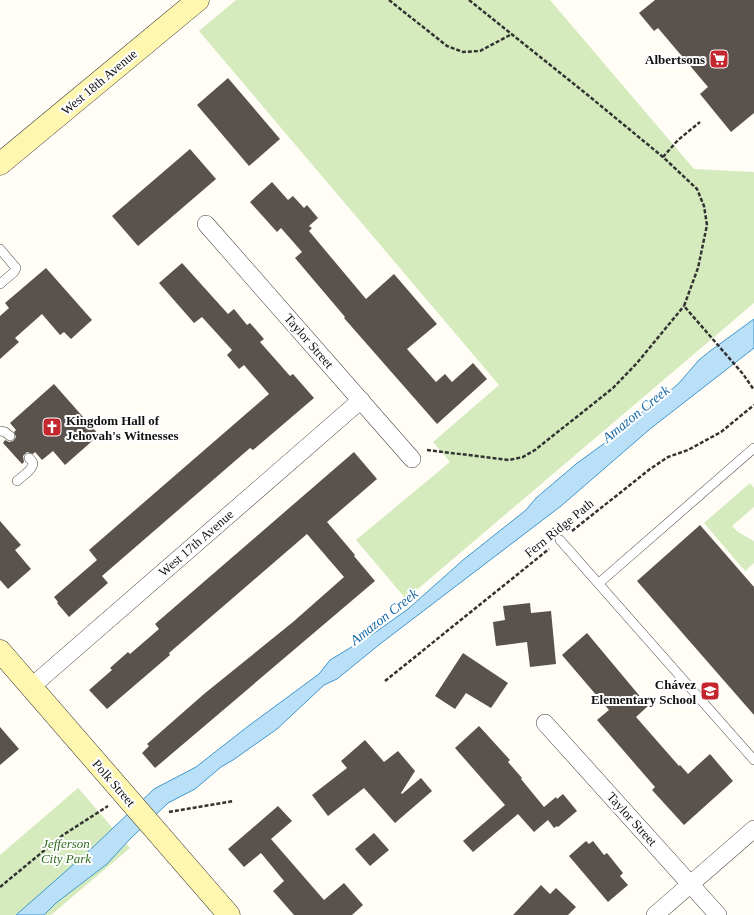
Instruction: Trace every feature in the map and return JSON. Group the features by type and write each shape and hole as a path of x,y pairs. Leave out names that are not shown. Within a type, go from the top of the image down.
{"street":[{"name":"West 18th Avenue","path":"0,164 198,0"},
{"name":"Taylor Street","path":"206,224 412,459"},
{"name":"West 17th Avenue","path":"31,687 361,400"},
{"name":"Polk Street","path":"0,651 229,915"},
{"name":"Taylor Street","path":"545,723 718,915"},
{"path":"655,915 754,829"}],"lane":[{"path":"0,249 16,268 14,272 0,284"},
{"path":"0,431 5,432 10,436"},
{"path":"598,583 754,448"},
{"path":"17,481 30,470 33,463 29,458"},
{"path":"560,540 754,760"}],"path":[{"path":"389,0 447,46 463,52 480,52 512,34"},
{"path":"412,459 428,449 509,460 523,457 535,450 613,388 637,364 684,306 698,268 707,225 704,206 696,189 663,157 469,0"},
{"path":"663,157 678,140 700,122"},
{"path":"684,306 754,390"},
{"name":"Fern Ridge Path","path":"386,681 650,469 668,457 688,450 720,432 754,405"},
{"path":"0,887 63,835 106,807 127,797"},
{"path":"166,813 234,801"}],"green space":[{"path":"236,0 550,0 694,169 754,172 754,303 406,599 356,540 450,462 433,442 499,385 199,31"},
{"path":"750,483 754,488 754,507 732,526 738,532 754,541 754,563 745,571 704,523"},
{"name":"Jefferson City Park","path":"78,788 130,848 51,915 0,915 0,855"}],"water":[{"path":"754,319 754,348 650,429 561,506 380,644 337,679 324,685 277,729 221,767 195,789 168,803 130,839 107,864 56,903 44,915 16,915 91,849 154,789 196,767 319,674 330,660 373,634 408,609 463,560 526,510 536,498 576,464 621,431 649,406 669,392 699,360"}],"building":[{"name":"Albertsons","path":"655,0 754,0 754,113 731,132 700,94 708,87 658,28 654,31 639,13"},
{"path":"228,78 280,139 249,166 197,105"},
{"path":"190,149 216,179 138,246 112,216"},
{"path":"272,182 288,200 293,196 304,208 307,205 318,218 309,226 312,228 309,231 366,299 394,274 437,324 407,349 436,382 445,374 452,382 473,363 487,379 437,424 344,318 345,317 295,258 302,252 281,228 277,232 250,202"},
{"path":"182,263 228,314 234,309 247,325 250,323 264,339 260,342 290,376 293,374 314,398 253,450 250,448 102,576 108,583 69,617 54,597 97,560 89,550 269,394 244,365 239,369 227,355 232,350 202,317 194,323 159,283"},
{"path":"46,268 92,320 71,339 64,332 60,335 42,314 15,338 19,342 0,359 0,316 9,308 5,303"},
{"name":"Kingdom Hall of Jehovah's Witnesses","path":"54,384 99,435 65,465 53,451 42,460 35,452 33,454 27,452 23,456 24,462 22,464 3,443 5,440 9,442 13,441 16,437 14,432 16,430 10,423"},
{"path":"354,452 377,479 327,522 375,581 155,768 142,753 149,746 147,744 204,694 293,622 344,577 307,534 169,653 170,655 107,709 89,690 112,670 110,668 128,652 130,654 159,629 155,624"},
{"path":"0,521 21,545 15,550 31,569 8,589 0,580"},
{"path":"700,525 754,587 754,715 637,581"},
{"path":"530,603 531,613 551,611 556,664 530,667 527,642 496,646 493,622 505,620 503,606"},
{"path":"587,633 648,706 636,717 679,766 680,765 688,774 710,754 733,781 684,825 652,790 655,787 597,720 609,710 562,655"},
{"path":"463,653 508,683 491,708 466,693 455,709 435,696"},
{"path":"479,726 510,760 508,762 544,807 556,797 557,799 563,794 577,811 558,827 557,826 554,828 548,820 534,832 518,814 473,852 463,841 505,805 455,748"},
{"path":"0,727 19,749 0,765"},
{"path":"365,740 384,762 398,751 415,771 401,793 402,794 421,778 432,791 395,823 364,788 328,816 312,795 347,768 341,761"},
{"path":"278,806 292,821 271,839 324,900 344,883 363,905 352,915 294,915 273,891 284,881 261,853 244,867 228,849"},
{"path":"374,833 389,850 370,866 355,849"},
{"path":"586,841 589,844 593,841 604,855 607,853 623,873 620,876 628,885 608,902 569,856"},
{"path":"541,885 550,894 556,888 576,907 568,915 513,915"}],"place":[{"name":"Albertsons","path":"719,59"},
{"name":"Kingdom Hall of Jehovah's Witnesses","path":"52,427"},
{"name":"Chávez Elementary School","path":"710,691"}],"water label":[{"name":"Amazon Creek","path":"636,414"},
{"name":"Amazon Creek","path":"384,617"}]}
